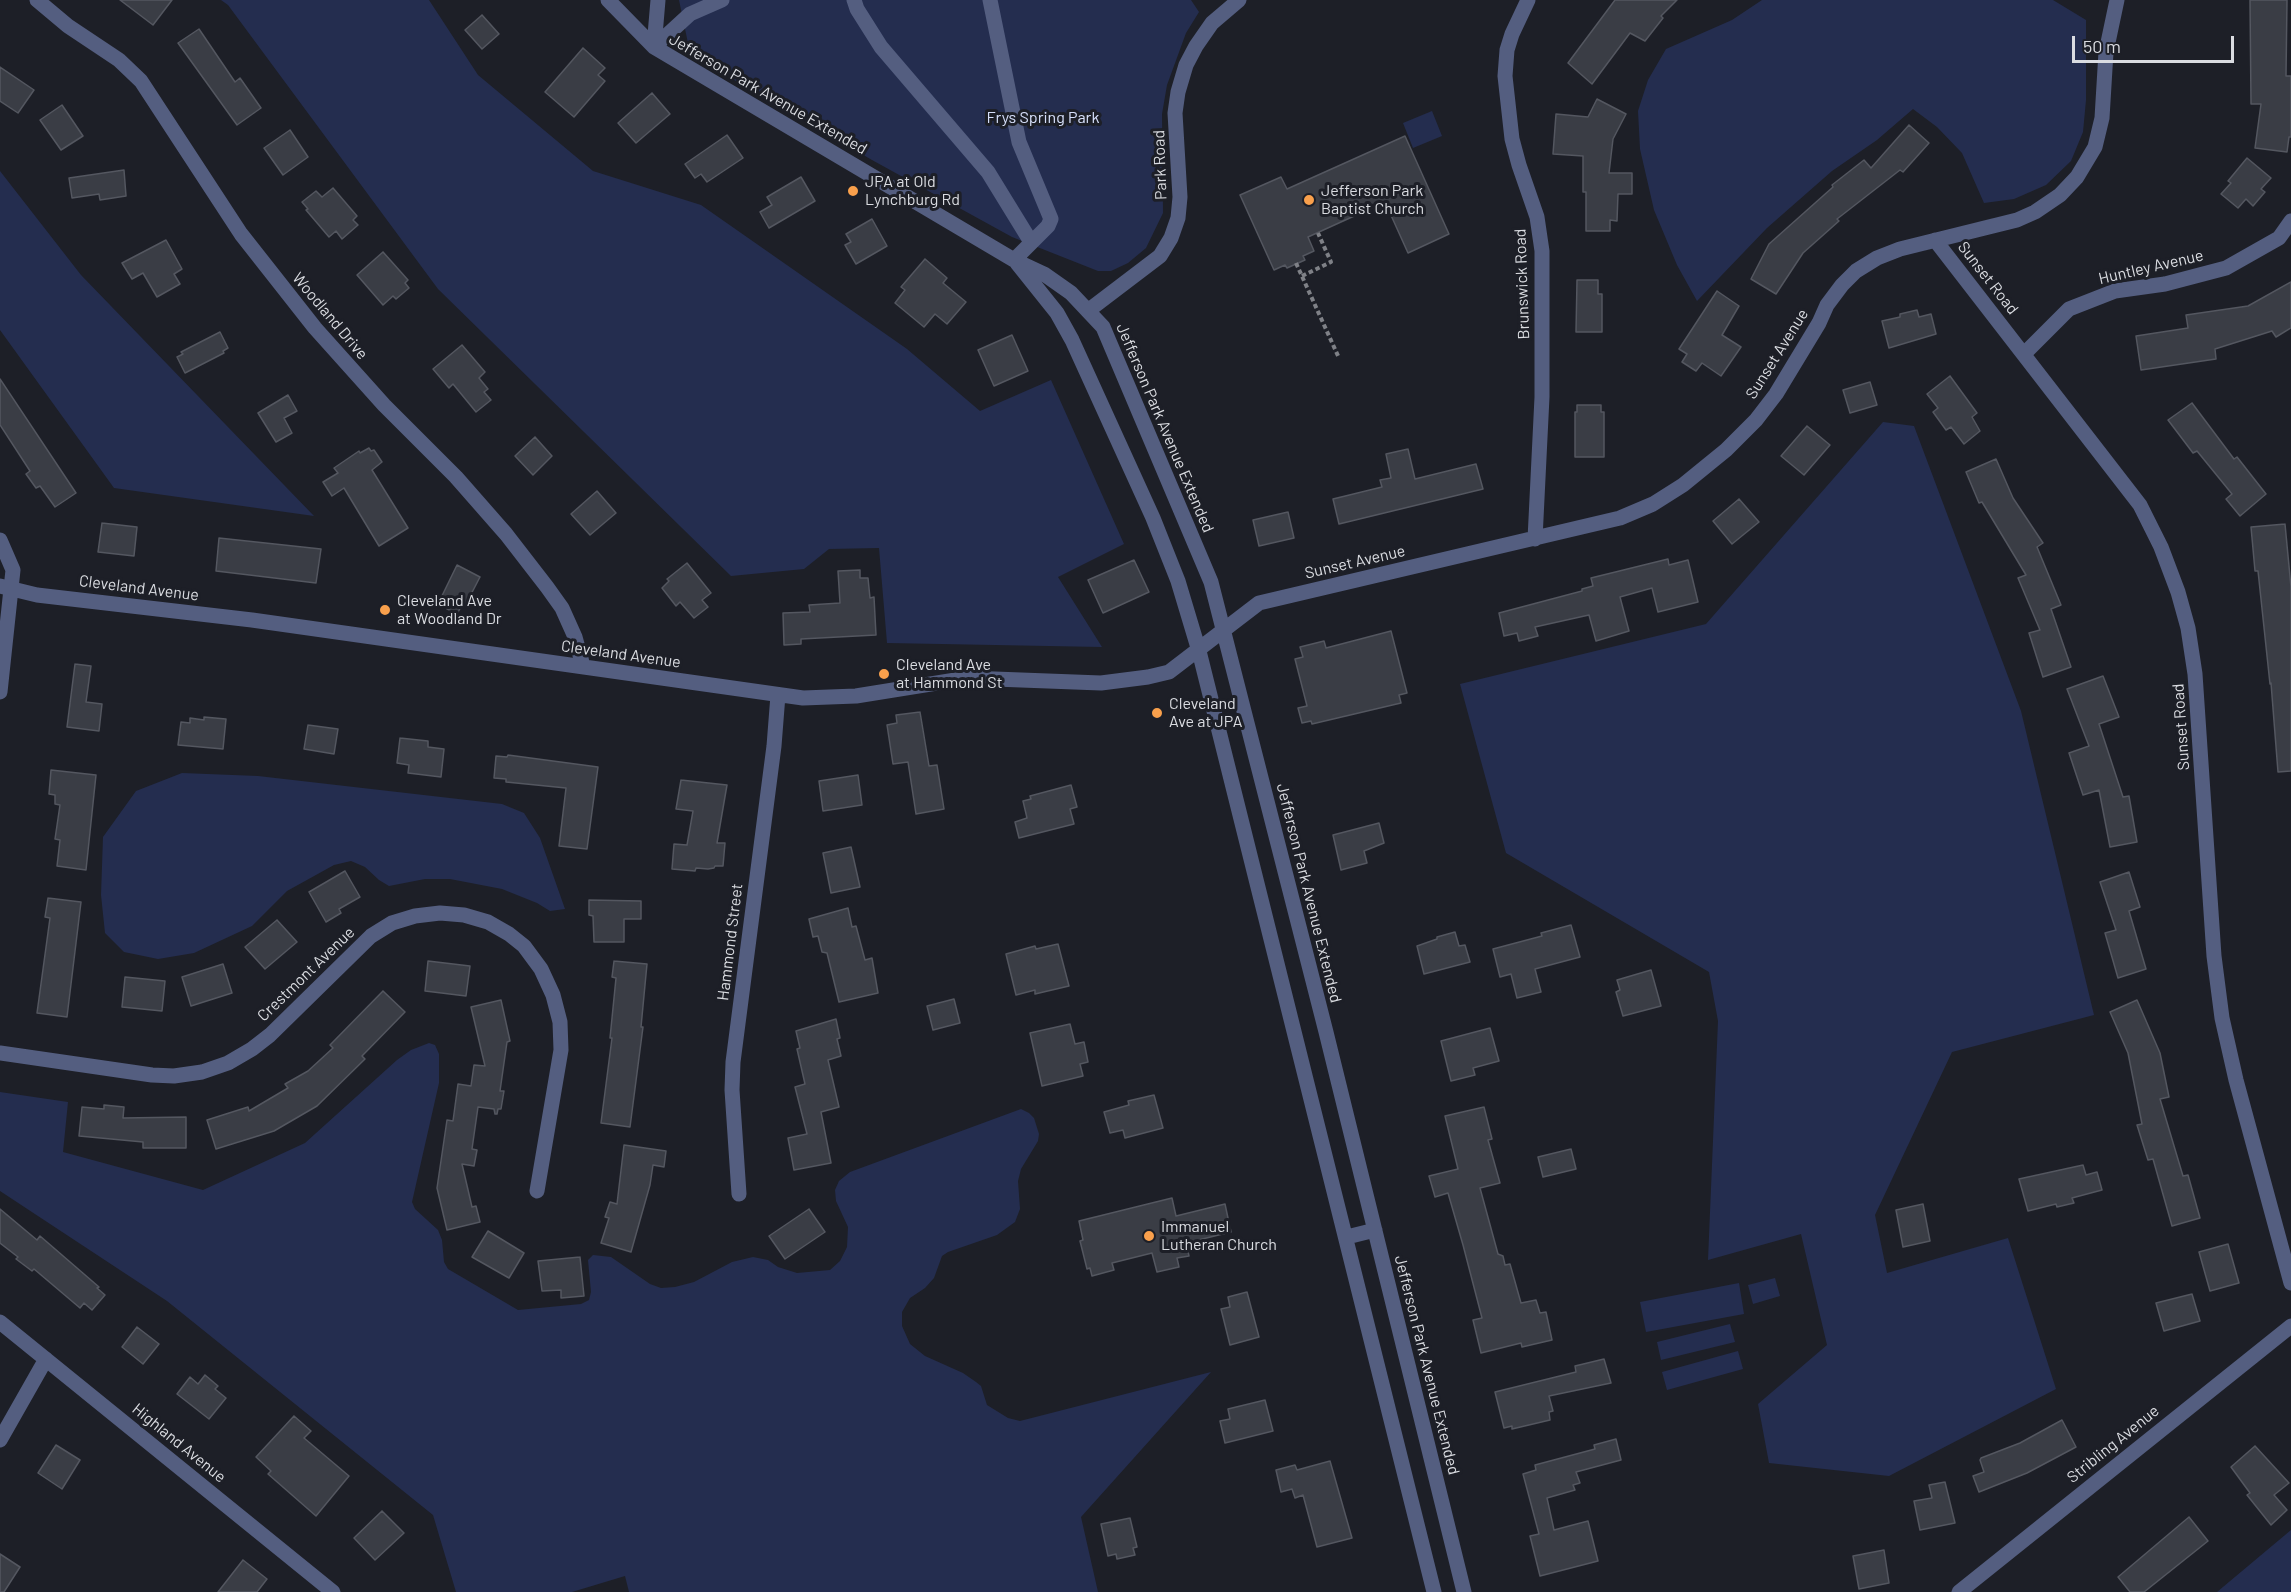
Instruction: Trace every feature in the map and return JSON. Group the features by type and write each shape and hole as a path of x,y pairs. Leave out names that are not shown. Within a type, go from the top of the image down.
{"street":[{"name":"Woodland Drive","path":"37,0 68,26 119,60 141,81 242,234 315,328 384,405 456,477 506,534 547,587 562,608 584,666"},
{"name":"Jefferson Park Avenue Extended","path":"608,0 654,48 1014,260 1058,283 1089,310 1103,327 1211,582 1464,1592"},
{"path":"654,48 658,0"},
{"path":"654,48 690,14 722,0"},
{"path":"854,0 856,9 881,47 987,172 1031,242"},
{"path":"990,0 1019,141 1050,219 1048,226 1014,260"},
{"name":"Park Road","path":"1089,310 1160,256 1172,238 1178,218 1180,197 1175,114 1178,92 1186,65 1196,45 1212,23 1239,0"},
{"name":"Brunswick Road","path":"1528,0 1522,9 1507,50 1505,76 1512,138 1537,217 1542,251 1542,397 1535,539"},
{"name":"Sunset Avenue","path":"1224,629 1259,603 1620,518 1653,504 1683,485 1726,450 1762,411 1776,393 1819,323 1827,305 1856,271 1877,258 1935,240 2017,220 2035,212 2060,195 2077,177 2094,147 2102,118 2106,52 2117,0"},
{"name":"Huntley Avenue","path":"2024,354 2069,309 2115,291 2165,284 2226,268 2279,238 2291,221"},
{"name":"Sunset Road","path":"1935,240 2140,505 2161,547 2178,592 2188,628 2195,674 2214,956 2222,1018 2236,1080 2291,1283"},
{"name":"Jefferson Park Avenue Extended","path":"1014,260 1057,313 1072,339 1153,518 1178,581 1199,651 1434,1592"},
{"path":"0,540 13,570 6,587 0,692"},
{"name":"Cleveland Avenue","path":"6,587 37,595 252,620 803,698 856,696 968,678 1101,683 1148,677 1169,672 1199,651 1224,629"},
{"name":"Hammond Street","path":"739,1194 732,1070 774,746 778,695"},
{"name":"Crestmont Avenue","path":"0,1053 152,1075 174,1076 202,1072 228,1063 270,1035 371,936 392,923 416,916 440,913 464,915 488,922 524,946 541,969 553,995 560,1022 561,1050 537,1191"},
{"path":"1347,1237 1375,1230"},
{"name":"Highland Avenue","path":"0,1322 333,1592"},
{"name":"Stribling Avenue","path":"1959,1592 2291,1326"},
{"path":"0,1440 46,1359"}],"path":[{"path":"1302,276 1331,262 1318,233"},
{"path":"1296,264 1339,358"}],"green space":[{"path":"221,0 429,0 478,75 593,171 701,205 907,349 980,411 1051,380 1124,544 1058,577 1102,647 887,643 879,548 829,549 804,569 731,576 438,289 228,5"},
{"name":"Frys Spring Park","path":"679,0 1191,0 1199,12 1186,33 1167,85 1162,114 1163,213 1146,248 1128,263 1111,271 1098,271 1012,237 872,160 705,63 689,48"},
{"path":"1762,0 2053,0 2086,20 2086,100 2083,132 2071,161 2046,185 2014,199 1984,203 1962,153 1937,127 1913,109 1877,140 1832,171 1767,228 1697,301 1677,265 1654,210 1640,149 1638,111 1648,80 1666,49 1732,20"},
{"path":"1432,111 1442,136 1413,148 1403,123"},
{"path":"0,171 81,275 314,516 114,488 0,330"},
{"path":"1883,422 1914,426 2021,711 2094,1015 1952,1052 1875,1215 1887,1273 2008,1238 2056,1389 1889,1476 1769,1463 1758,1404 1827,1345 1801,1234 1708,1260 1718,1021 1709,972 1506,853 1460,684 1706,624"},
{"path":"182,773 258,776 502,804 524,813 540,838 565,909 550,911 537,903 502,889 450,879 425,879 389,886 365,867 351,861 334,865 287,891 252,926 194,953 158,959 124,952 105,933 101,895 103,837 136,791"},
{"path":"429,1043 435,1045 439,1054 439,1083 412,1202 415,1209 438,1230 442,1240 444,1262 448,1269 518,1310 581,1304 589,1300 591,1292 588,1260 593,1255 611,1257 650,1284 661,1288 694,1282 732,1262 753,1257 768,1260 778,1267 797,1273 830,1270 840,1261 847,1247 848,1227 836,1201 835,1190 839,1181 850,1172 1021,1109 1029,1113 1034,1118 1039,1134 1038,1141 1021,1169 1018,1181 1020,1209 1015,1222 997,1235 942,1256 934,1278 925,1288 910,1298 902,1312 902,1326 910,1344 925,1356 963,1373 976,1382 981,1386 987,1405 1008,1418 1020,1421 1211,1372 1081,1517 1098,1592 629,1592 625,1576 572,1592 456,1592 433,1515 167,1301 0,1191 0,1092 68,1102 63,1152 203,1190 305,1143 397,1060 411,1050"},
{"path":"1775,1278 1780,1296 1753,1304 1748,1285"},
{"path":"1739,1283 1744,1314 1646,1332 1640,1302"},
{"path":"1730,1324 1735,1342 1661,1360 1657,1342"},
{"path":"1738,1351 1743,1369 1667,1390 1662,1372"},
{"path":"2291,1530 2291,1592 2217,1592"}],"building":[{"path":"120,0 172,0 153,25"},
{"path":"1615,0 1677,0 1661,16 1663,18 1645,41 1630,33 1592,84 1568,63"},
{"path":"2250,0 2287,0 2286,76 2291,76 2291,137 2289,137 2287,152 2255,148 2261,104 2251,104"},
{"path":"482,15 499,34 482,49 465,30"},
{"path":"199,29 235,82 240,78 261,108 237,125 178,43"},
{"path":"583,48 605,68 598,75 605,81 574,117 545,92"},
{"path":"0,67 34,90 18,113 0,101"},
{"path":"652,93 670,114 636,143 618,123"},
{"path":"1597,99 1626,114 1613,139 1609,173 1632,173 1632,194 1618,194 1617,221 1610,220 1610,231 1586,231 1583,156 1553,154 1556,114 1588,117"},
{"path":"62,105 83,136 61,150 40,120"},
{"path":"1909,125 1929,143 1903,172 1900,170 1837,219 1839,221 1803,253 1776,294 1751,279 1769,244 1833,187 1832,185 1864,160 1871,168"},
{"path":"290,130 308,157 283,175 264,148"},
{"path":"727,135 743,158 707,182 701,174 695,178 685,164"},
{"name":"Jefferson Park Baptist Church","path":"1405,136 1449,234 1408,253 1385,202 1308,237 1314,251 1303,256 1305,260 1287,268 1285,265 1274,270 1240,195 1281,177 1287,189"},
{"path":"2247,158 2271,178 2261,189 2265,192 2253,206 2246,199 2238,208 2221,194 2231,183 2228,181"},
{"path":"124,170 126,196 100,200 99,194 72,198 69,178"},
{"path":"801,177 815,201 769,228 760,212 772,205 767,197"},
{"path":"333,188 357,216 353,220 358,225 342,239 336,231 329,237 302,202 316,191 322,197"},
{"path":"872,219 887,246 856,264 845,245 851,242 846,234"},
{"path":"166,240 182,269 174,274 180,284 157,297 143,273 132,279 122,263"},
{"path":"383,252 408,280 405,283 409,288 396,299 393,296 383,305 357,275"},
{"path":"925,259 947,278 943,283 966,302 947,324 935,314 924,327 895,303 905,290 901,287"},
{"path":"1577,280 1598,280 1598,294 1602,294 1602,332 1576,332"},
{"path":"2291,282 2291,328 2276,337 2272,331 2215,349 2216,359 2141,370 2136,336 2188,328 2186,315 2248,306"},
{"path":"1717,291 1739,306 1722,335 1741,347 1721,376 1702,363 1696,371 1682,362 1687,354 1679,349"},
{"path":"1917,310 1919,317 1931,314 1936,334 1889,348 1882,321"},
{"path":"220,332 228,348 223,351 224,353 185,373 177,357 183,354 181,352"},
{"path":"1012,335 1028,371 994,386 978,350"},
{"path":"462,345 485,372 479,378 488,389 484,392 491,400 476,412 453,384 449,388 433,369"},
{"path":"1950,376 1977,413 1972,417 1980,431 1964,444 1951,427 1946,430 1933,412 1938,408 1927,394"},
{"path":"0,379 76,493 55,507 40,486 36,488 26,474 30,471 0,425"},
{"path":"1870,382 1877,405 1850,413 1843,390"},
{"path":"288,395 297,411 284,418 292,433 276,442 258,413"},
{"path":"2192,403 2234,459 2237,457 2266,494 2240,516 2226,499 2232,494 2197,451 2193,453 2168,420"},
{"path":"1577,405 1601,405 1601,412 1604,412 1604,457 1575,457"},
{"path":"1807,426 1830,445 1804,475 1781,456"},
{"path":"535,437 552,456 533,475 515,456"},
{"path":"369,448 371,451 374,450 382,462 372,470 408,528 379,546 344,488 332,496 323,482 338,473 334,468 359,451 360,453"},
{"path":"1408,449 1415,479 1476,464 1483,489 1339,524 1333,499 1382,487 1380,480 1391,478 1386,454"},
{"path":"1996,459 2013,498 2043,543 2037,547 2061,605 2051,609 2071,667 2043,677 2029,633 2040,630 2018,578 2026,575 1982,502 1979,503 1966,472"},
{"path":"597,491 616,513 590,535 571,514"},
{"path":"1739,499 1759,522 1732,544 1713,521"},
{"path":"1288,512 1294,538 1259,546 1253,520"},
{"path":"102,523 137,527 134,556 98,552"},
{"path":"2285,524 2291,587 2291,771 2278,772 2271,683 2251,527"},
{"path":"219,538 321,549 316,583 216,571"},
{"path":"1668,559 1669,565 1688,560 1698,602 1658,612 1652,588 1620,597 1629,631 1596,641 1589,615 1535,627 1538,636 1519,641 1517,633 1504,636 1499,613 1582,591 1582,589 1593,586 1591,578"},
{"path":"1134,560 1149,592 1103,613 1088,580"},
{"path":"687,563 711,593 702,600 708,607 694,618 680,602 676,606 662,588 669,581 667,579"},
{"path":"457,565 480,577 466,604 463,603 457,614 438,604"},
{"path":"860,570 860,578 868,578 870,598 874,597 876,635 801,639 801,644 784,645 783,613 810,612 809,605 840,603 838,571"},
{"path":"1391,631 1407,693 1399,695 1401,703 1312,724 1311,721 1302,723 1298,708 1307,706 1295,659 1303,657 1300,647 1324,641 1326,648"},
{"path":"75,664 91,666 86,702 102,704 99,731 67,727"},
{"path":"2103,676 2119,717 2099,724 2123,797 2129,796 2137,842 2110,847 2099,790 2083,795 2069,753 2089,746 2067,689"},
{"path":"920,712 929,766 937,765 944,809 916,814 908,762 893,764 887,725 897,723 896,715"},
{"path":"204,717 226,719 223,749 178,745 181,722 190,723 190,718 204,720"},
{"path":"308,725 338,729 334,754 304,749"},
{"path":"400,738 428,741 428,747 444,749 441,777 408,773 409,765 397,763"},
{"path":"508,755 598,767 587,849 559,846 566,788 506,782 506,779 494,778 496,756 507,757"},
{"path":"51,770 96,775 86,870 57,866 60,840 55,839 60,805 55,804 55,795 49,794"},
{"path":"858,775 862,805 823,811 819,781"},
{"path":"681,780 727,785 717,843 725,843 723,866 708,869 696,868 695,871 672,869 674,844 687,845 693,811 676,809"},
{"path":"1071,785 1077,807 1070,809 1074,824 1019,838 1015,822 1027,818 1023,801 1031,799 1030,796"},
{"path":"1379,823 1384,843 1364,851 1367,863 1341,870 1333,835"},
{"path":"851,847 860,887 831,893 823,853"},
{"path":"345,871 360,897 339,909 341,913 326,922 309,892"},
{"path":"2129,872 2140,907 2129,911 2146,969 2118,978 2105,933 2116,930 2100,882"},
{"path":"48,898 81,902 67,1017 37,1013 50,918 45,917"},
{"path":"589,900 641,901 641,919 624,919 624,942 594,942 593,916 589,915"},
{"path":"848,908 852,927 856,926 865,960 872,958 878,993 839,1002 827,953 822,952 818,936 813,937 809,919"},
{"path":"277,920 297,942 265,969 245,947"},
{"path":"1571,925 1580,957 1535,969 1541,992 1517,998 1511,974 1500,977 1493,949 1542,936 1541,933"},
{"path":"1455,932 1459,946 1465,945 1470,962 1424,974 1417,946"},
{"path":"1058,944 1069,986 1035,994 1035,990 1016,995 1006,954 1035,946 1036,949"},
{"path":"428,961 470,966 466,996 425,991"},
{"path":"614,961 647,964 641,1027 643,1027 630,1127 601,1123 612,1038 610,1038 616,978 612,977"},
{"path":"223,964 232,993 191,1006 182,977"},
{"path":"1651,970 1661,1006 1623,1016 1616,992 1620,990 1617,980"},
{"path":"125,977 165,981 162,1011 122,1007"},
{"path":"383,991 405,1012 362,1056 365,1059 317,1106 274,1131 216,1149 207,1120 248,1107 249,1111 288,1088 285,1084 308,1071 333,1048 330,1045"},
{"path":"954,999 960,1023 933,1030 927,1006"},
{"path":"501,1000 510,1041 507,1042 500,1091 504,1091 501,1109 498,1109 495,1114 494,1109 478,1107 472,1149 477,1150 474,1166 462,1164 472,1207 476,1206 480,1222 447,1230 437,1188 447,1120 453,1121 458,1084 471,1086 474,1065 485,1066 471,1007"},
{"path":"2137,1000 2160,1053 2169,1097 2160,1099 2183,1176 2188,1175 2200,1218 2172,1226 2153,1159 2148,1160 2137,1125 2142,1124 2128,1053 2110,1012"},
{"path":"836,1019 841,1056 828,1060 839,1107 821,1112 831,1163 794,1170 788,1138 807,1134 795,1087 805,1084 797,1049 800,1048 796,1031"},
{"path":"1070,1024 1075,1044 1084,1042 1088,1062 1080,1064 1083,1076 1042,1086 1030,1033"},
{"path":"1490,1028 1499,1061 1473,1068 1475,1075 1451,1081 1441,1041"},
{"path":"1154,1095 1163,1128 1125,1138 1123,1130 1110,1133 1104,1112 1129,1105 1128,1101"},
{"path":"104,1105 124,1107 123,1118 186,1117 186,1148 143,1148 143,1142 79,1136 82,1107 104,1109"},
{"path":"1484,1107 1492,1139 1488,1140 1500,1183 1480,1188 1498,1254 1503,1256 1505,1265 1510,1264 1521,1303 1536,1300 1540,1313 1546,1312 1552,1340 1522,1347 1521,1343 1481,1353 1473,1320 1482,1318 1448,1193 1435,1197 1429,1176 1458,1169 1445,1116"},
{"path":"624,1145 666,1151 664,1167 653,1165 650,1185 631,1252 601,1243 609,1218 605,1217 610,1202 617,1204"},
{"path":"1571,1149 1576,1169 1543,1177 1538,1157"},
{"path":"2083,1165 2086,1175 2097,1172 2102,1190 2072,1198 2074,1203 2057,1207 2056,1204 2028,1211 2019,1179"},
{"name":"Immanuel Lutheran Church","path":"1172,1198 1176,1216 1225,1204 1231,1232 1186,1243 1189,1256 1177,1258 1179,1267 1157,1272 1152,1253 1112,1263 1114,1270 1092,1276 1090,1268 1087,1269 1080,1241 1083,1240 1079,1221"},
{"path":"1923,1204 1930,1241 1903,1247 1896,1210"},
{"path":"0,1209 37,1240 40,1236 99,1287 97,1288 105,1295 92,1310 84,1303 80,1308 34,1269 32,1271 16,1259 18,1257 0,1243"},
{"path":"809,1209 825,1232 785,1259 769,1236"},
{"path":"488,1231 524,1253 509,1278 472,1257"},
{"path":"2228,1244 2239,1283 2210,1291 2199,1252"},
{"path":"580,1257 584,1296 561,1298 561,1290 542,1291 538,1261"},
{"path":"1247,1292 1259,1337 1230,1345 1221,1309 1230,1307 1228,1297"},
{"path":"2192,1294 2200,1321 2164,1331 2156,1303"},
{"path":"137,1327 159,1344 143,1364 122,1347"},
{"path":"1604,1359 1611,1383 1549,1396 1553,1411 1549,1412 1550,1420 1512,1429 1512,1426 1504,1428 1495,1392 1576,1372 1575,1366"},
{"path":"205,1375 218,1386 215,1389 226,1398 209,1419 177,1394 190,1377 198,1384"},
{"path":"1265,1400 1273,1431 1225,1443 1220,1421 1230,1419 1228,1409"},
{"path":"294,1416 311,1431 304,1438 349,1476 316,1516 268,1474 271,1471 256,1457"},
{"path":"2062,1420 2076,1447 2027,1473 1979,1492 1973,1476 1984,1472 1981,1458 2020,1443"},
{"path":"1616,1439 1621,1460 1576,1472 1580,1483 1573,1485 1575,1490 1547,1498 1554,1530 1588,1521 1598,1561 1540,1576 1530,1536 1539,1534 1523,1474 1536,1470 1535,1465 1595,1449 1594,1445"},
{"path":"56,1445 80,1460 62,1489 38,1473"},
{"path":"2255,1446 2289,1483 2274,1495 2287,1510 2271,1525 2247,1495 2250,1493 2231,1467"},
{"path":"1330,1461 1352,1538 1317,1547 1303,1495 1295,1498 1292,1489 1281,1492 1276,1470 1295,1465 1297,1470"},
{"path":"1945,1482 1955,1523 1920,1530 1914,1501 1932,1498 1929,1485"},
{"path":"382,1511 404,1533 375,1560 354,1538"},
{"path":"2189,1517 2208,1541 2144,1592 2130,1592 2118,1577"},
{"path":"1130,1518 1137,1547 1133,1548 1135,1555 1117,1559 1116,1554 1108,1556 1101,1524"},
{"path":"1884,1550 1889,1583 1859,1589 1853,1556"},
{"path":"0,1554 20,1567 4,1592 0,1592"},
{"path":"243,1560 267,1579 257,1592 218,1592"}],"place":[{"name":"JPA at Old Lynchburg Rd","path":"853,191"},
{"name":"Jefferson Park Baptist Church","path":"1309,200"},
{"name":"Cleveland Ave at Woodland Dr","path":"385,610"},
{"name":"Cleveland Ave at Hammond St","path":"884,674"},
{"name":"Cleveland Ave at JPA","path":"1157,713"},
{"name":"Immanuel Lutheran Church","path":"1149,1236"}]}
